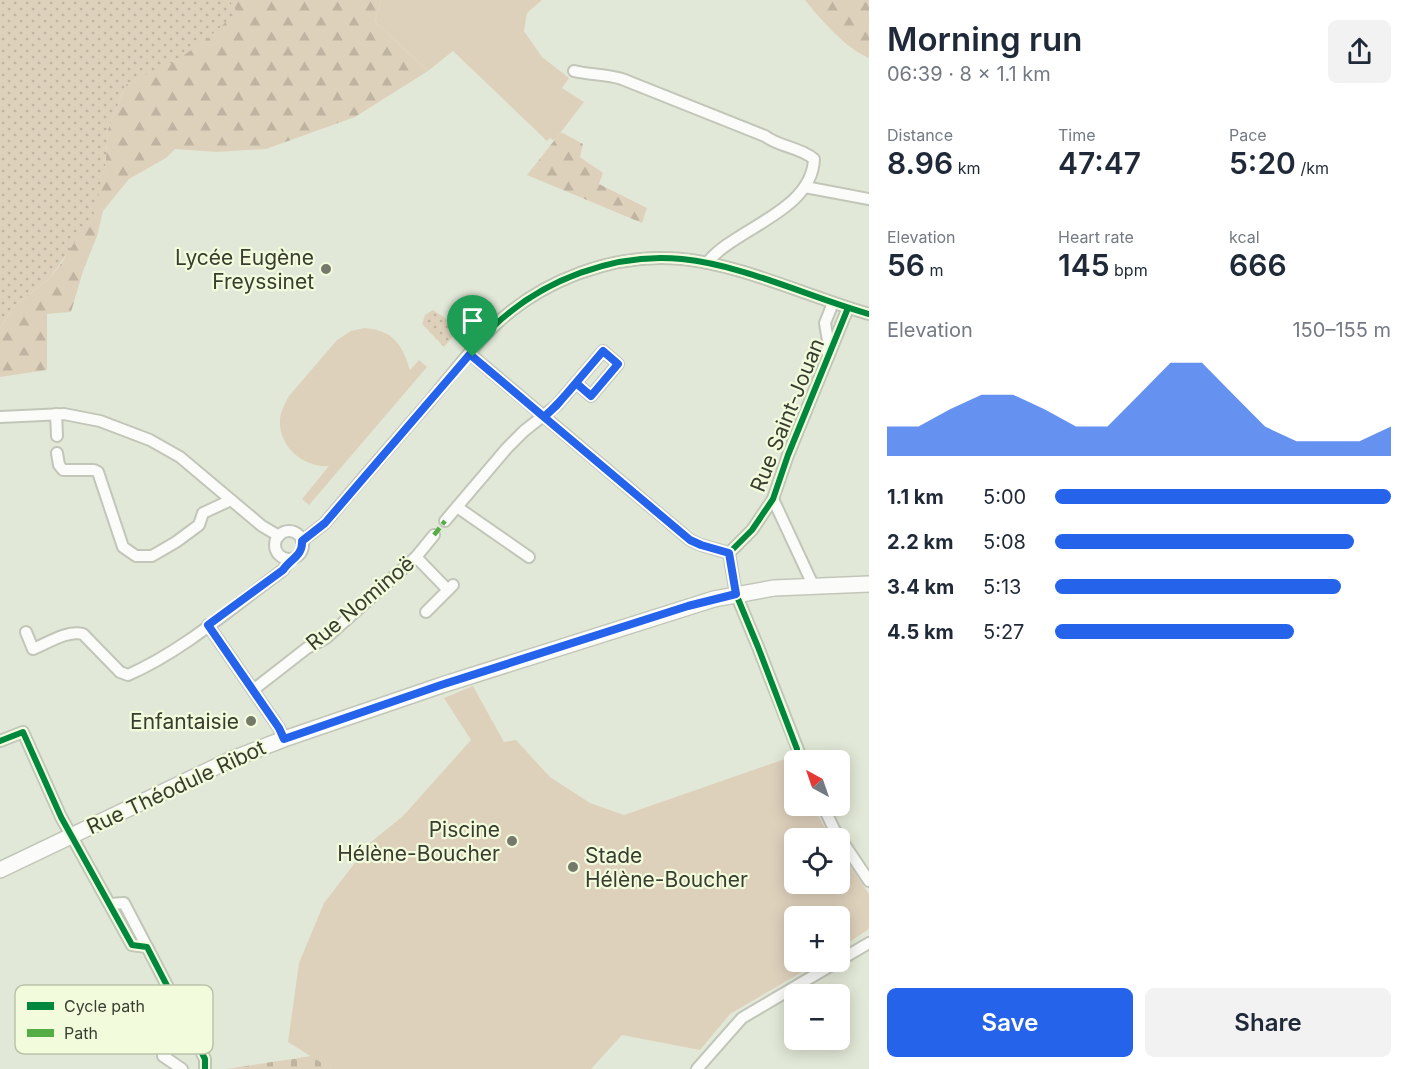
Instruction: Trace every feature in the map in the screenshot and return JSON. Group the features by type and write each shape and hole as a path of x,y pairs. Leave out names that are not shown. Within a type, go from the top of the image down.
{"main road":[{"name":"Rue Théodule Ribot","path":"0,870 230,760 441,685 677,609 736,594 813,585 869,584"}],"street":[{"path":"574,71 592,75 606,74 622,79 806,153 814,159 814,172 805,187 769,219 718,250 707,262"},
{"path":"805,187 869,199"},
{"path":"26,632 33,649 67,634 77,632 83,634 120,672 128,675 152,664 283,570 290,560 301,552 302,541 325,523 493,328 533,296 590,270 631,261 680,259 707,262 869,314"},
{"name":"Rue Saint-Jouan","path":"826,361 828,341 825,323 833,303"},
{"name":"Rue Saint-Jouan","path":"729,553 752,530 773,500 788,455 848,308"},
{"path":"470,354 690,540 729,553 736,594 798,750"},
{"path":"445,521 524,431 557,405 576,383"},
{"path":"0,417 56,414 100,421 150,440 180,457 262,526 279,536"},
{"path":"56,414 57,436"},
{"path":"57,453 59,465 63,470 98,472 123,547 136,556 152,556 176,542 199,525 203,513 231,500"},
{"path":"773,500 813,585"},
{"path":"457,507 529,557"},
{"path":"290,560 282,558 277,553 275,543 279,536 284,532 293,532 302,541"},
{"name":"Rue Nominoë","path":"253,690 308,648 326,638 416,556 434,535"},
{"path":"416,556 451,587 426,612"},
{"path":"208,625 279,728 284,739"},
{"path":"0,741 23,732 61,817 132,945 147,947 167,985"},
{"path":"827,816 869,880"},
{"path":"850,954 869,943"},
{"path":"697,1069 742,1018 820,972"},
{"path":"165,1054 163,1056 182,1069"},
{"path":"202,1054 205,1069"}],"green space":[{"path":"0,0 229,0 237,12 207,39 177,60 126,84 108,129 105,171 93,216 50,278 15,305 0,329"},
{"path":"229,0 381,0 375,22 428,71 355,117 266,149 217,152 175,149 166,158 129,179 103,211 97,236 83,271 71,312 47,314 47,370 0,377 0,329 15,305 50,278 63,261 105,171 108,129 126,84 236,12"},
{"path":"381,0 542,0 527,13 524,31 542,57 569,78 562,88 584,102 554,141 550,138 547,141 453,51 428,71 375,22"},
{"path":"805,0 869,0 869,58 843,41"},
{"path":"561,132 583,144 580,157 603,173 599,184 647,208 642,223 527,175"},
{"path":"433,310 460,328 444,347 422,324 425,315"},
{"path":"364,328 382,332 395,340 404,353 410,370 419,360 427,367 309,505 302,499 329,466 311,463 294,454 283,438 281,413 289,396 337,340 351,331"},
{"name":"Stade Hélène-Boucher","path":"473,686 504,742 516,740 550,777 590,803 624,815 784,759 784,816 818,816 825,828 784,828 784,894 850,894 850,866 869,894 869,929 850,941 850,906 784,906 784,972 802,972 730,1014 700,1050 622,1035 591,1069 331,1069 288,1042 299,963 324,903 371,842 403,816 471,740 444,698"},
{"path":"311,1056 331,1069 226,1069"}],"marked path":[{"path":"434,535 445,521"}],"cycle path":[{"path":"302,541 325,523 494,326 534,295 581,273 631,260 657,258 705,262 752,275 869,314"},
{"path":"729,553 752,530 773,499 788,455 848,308"},
{"path":"470,354 690,540 729,553"},
{"path":"729,553 736,594 797,749"},
{"path":"0,741 23,732 61,817 132,945 147,947 167,985"},
{"path":"202,1054 205,1069"}],"place":[{"name":"Lycée Eugène Freyssinet","path":"326,269"},
{"name":"Enfantaisie","path":"251,721"},
{"name":"Piscine Hélène-Boucher","path":"512,841"},
{"name":"Stade Hélène-Boucher","path":"573,867"}],"route":[{"path":"473,357 470,354 325,523 302,541 301,552 290,560 283,570 208,625 279,728 284,739 441,685 688,606 736,594 729,553 690,540 544,417 603,351 618,364 591,396 576,383 544,417 473,357"}]}
